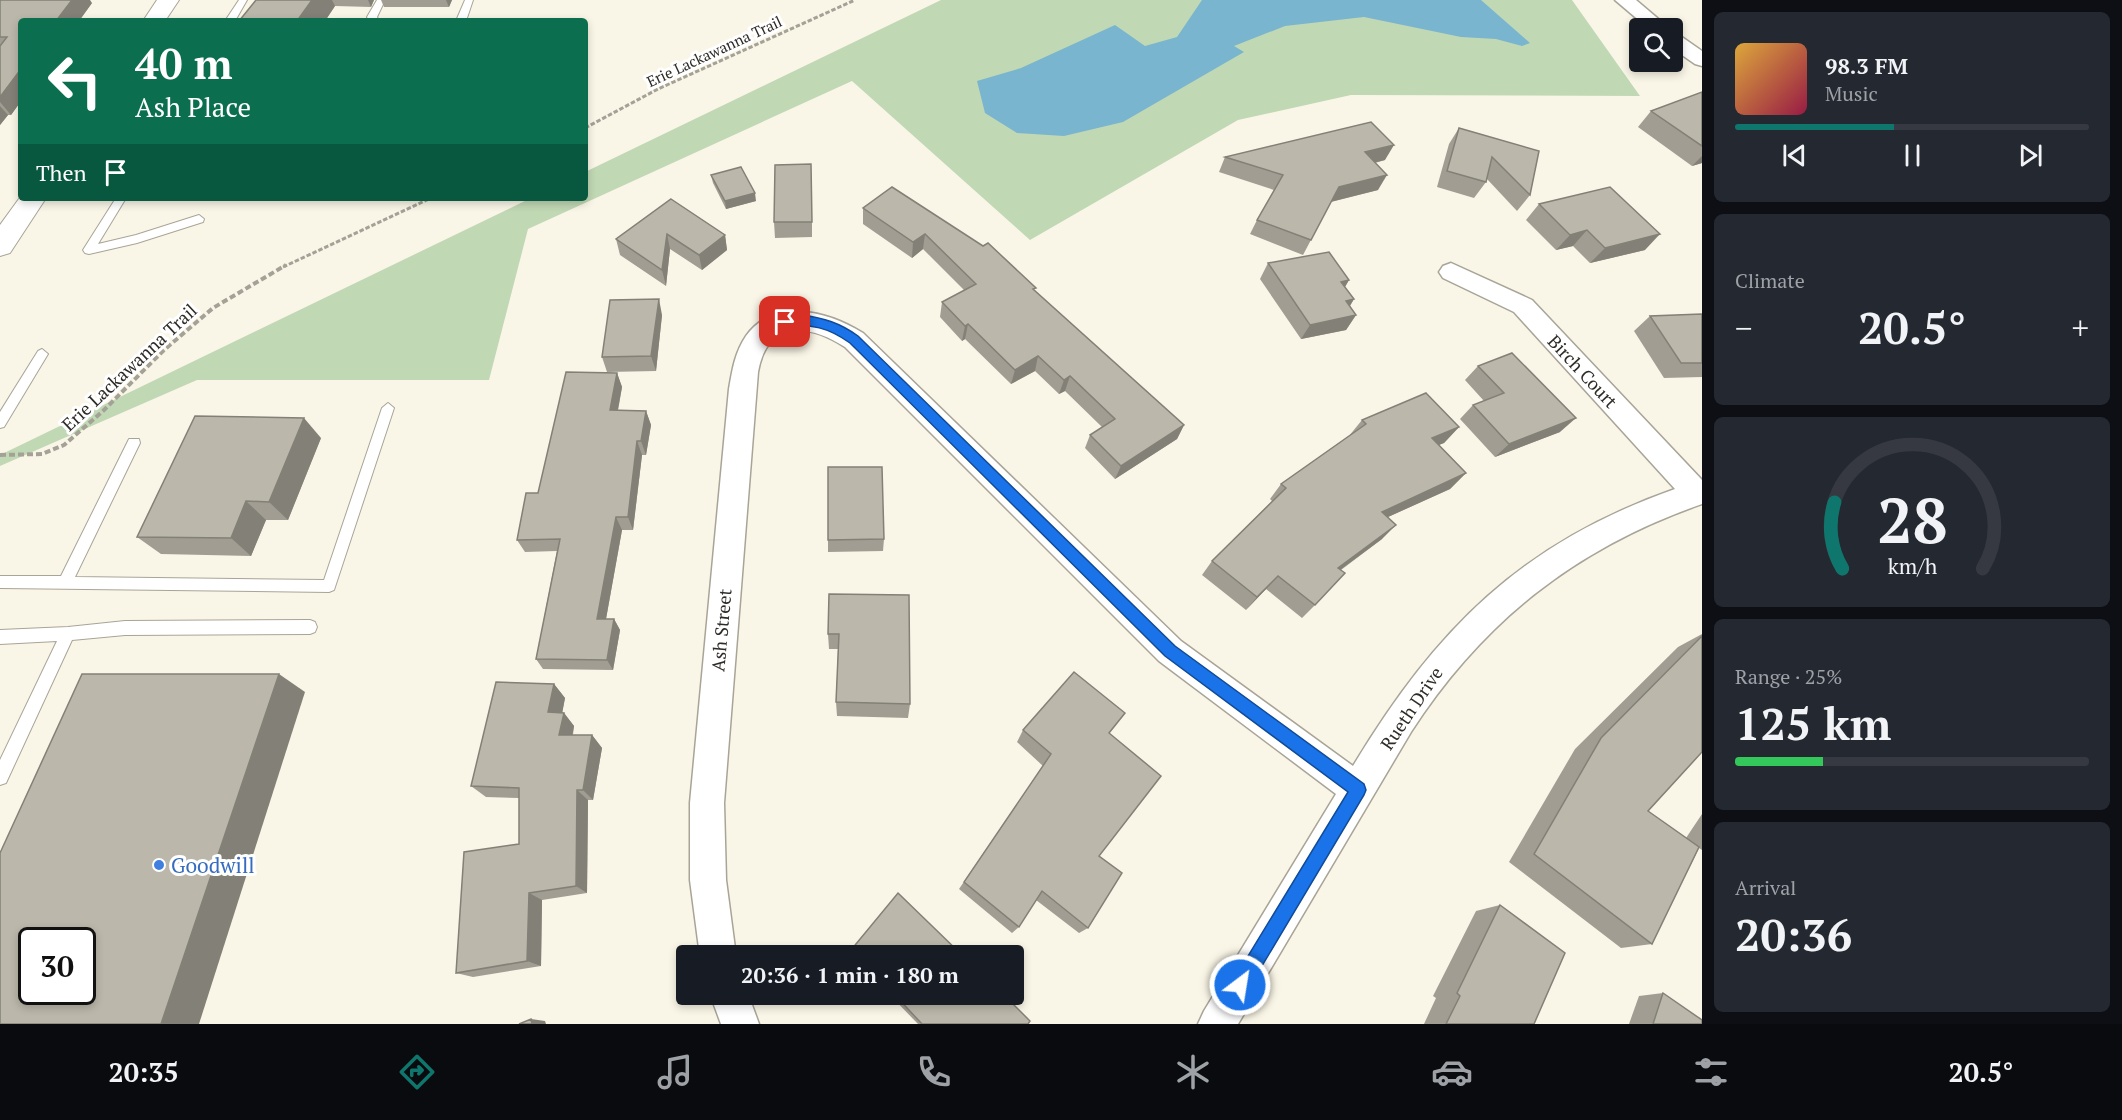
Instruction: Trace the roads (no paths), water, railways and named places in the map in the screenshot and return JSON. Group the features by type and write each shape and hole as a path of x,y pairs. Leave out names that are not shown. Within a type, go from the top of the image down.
{"main road":[{"path":"156,18 168,0"},
{"path":"0,246 31,201"}],"street":[{"path":"1624,0 1646,18"},
{"path":"1683,47 1702,60"},
{"name":"Birch Court","path":"1452,272 1523,306 1700,493"},
{"name":"Ash Street","path":"716,945 705,855 706,824 742,389 753,346 765,331 785,322 802,320 825,323 839,329 854,340 1170,651 1358,790"},
{"name":"Rueth Drive","path":"1217,1024 1358,790 1417,696 1440,665 1501,602 1574,547 1639,514 1700,493"},
{"path":"733,1005 740,1024"}],"lane":[{"path":"232,18 243,0"},
{"path":"372,18 381,0"},
{"path":"462,18 470,0"},
{"path":"119,201 89,250 137,239 199,219"},
{"path":"2,416 42,354"},
{"path":"0,582 328,586 388,408"},
{"path":"64,584 134,443"},
{"path":"0,637 68,634 125,628 310,627"},
{"path":"0,777 68,634"}],"water":[{"path":"1202,0 1481,0 1530,43 1522,46 1496,39 1461,37 1364,17 1285,26 1234,46 1244,52 1123,122 1064,136 1017,133 985,113 977,81 1021,68 1115,25 1145,46 1177,37"}],"place":[{"name":"Goodwill","path":"159,865"}]}
